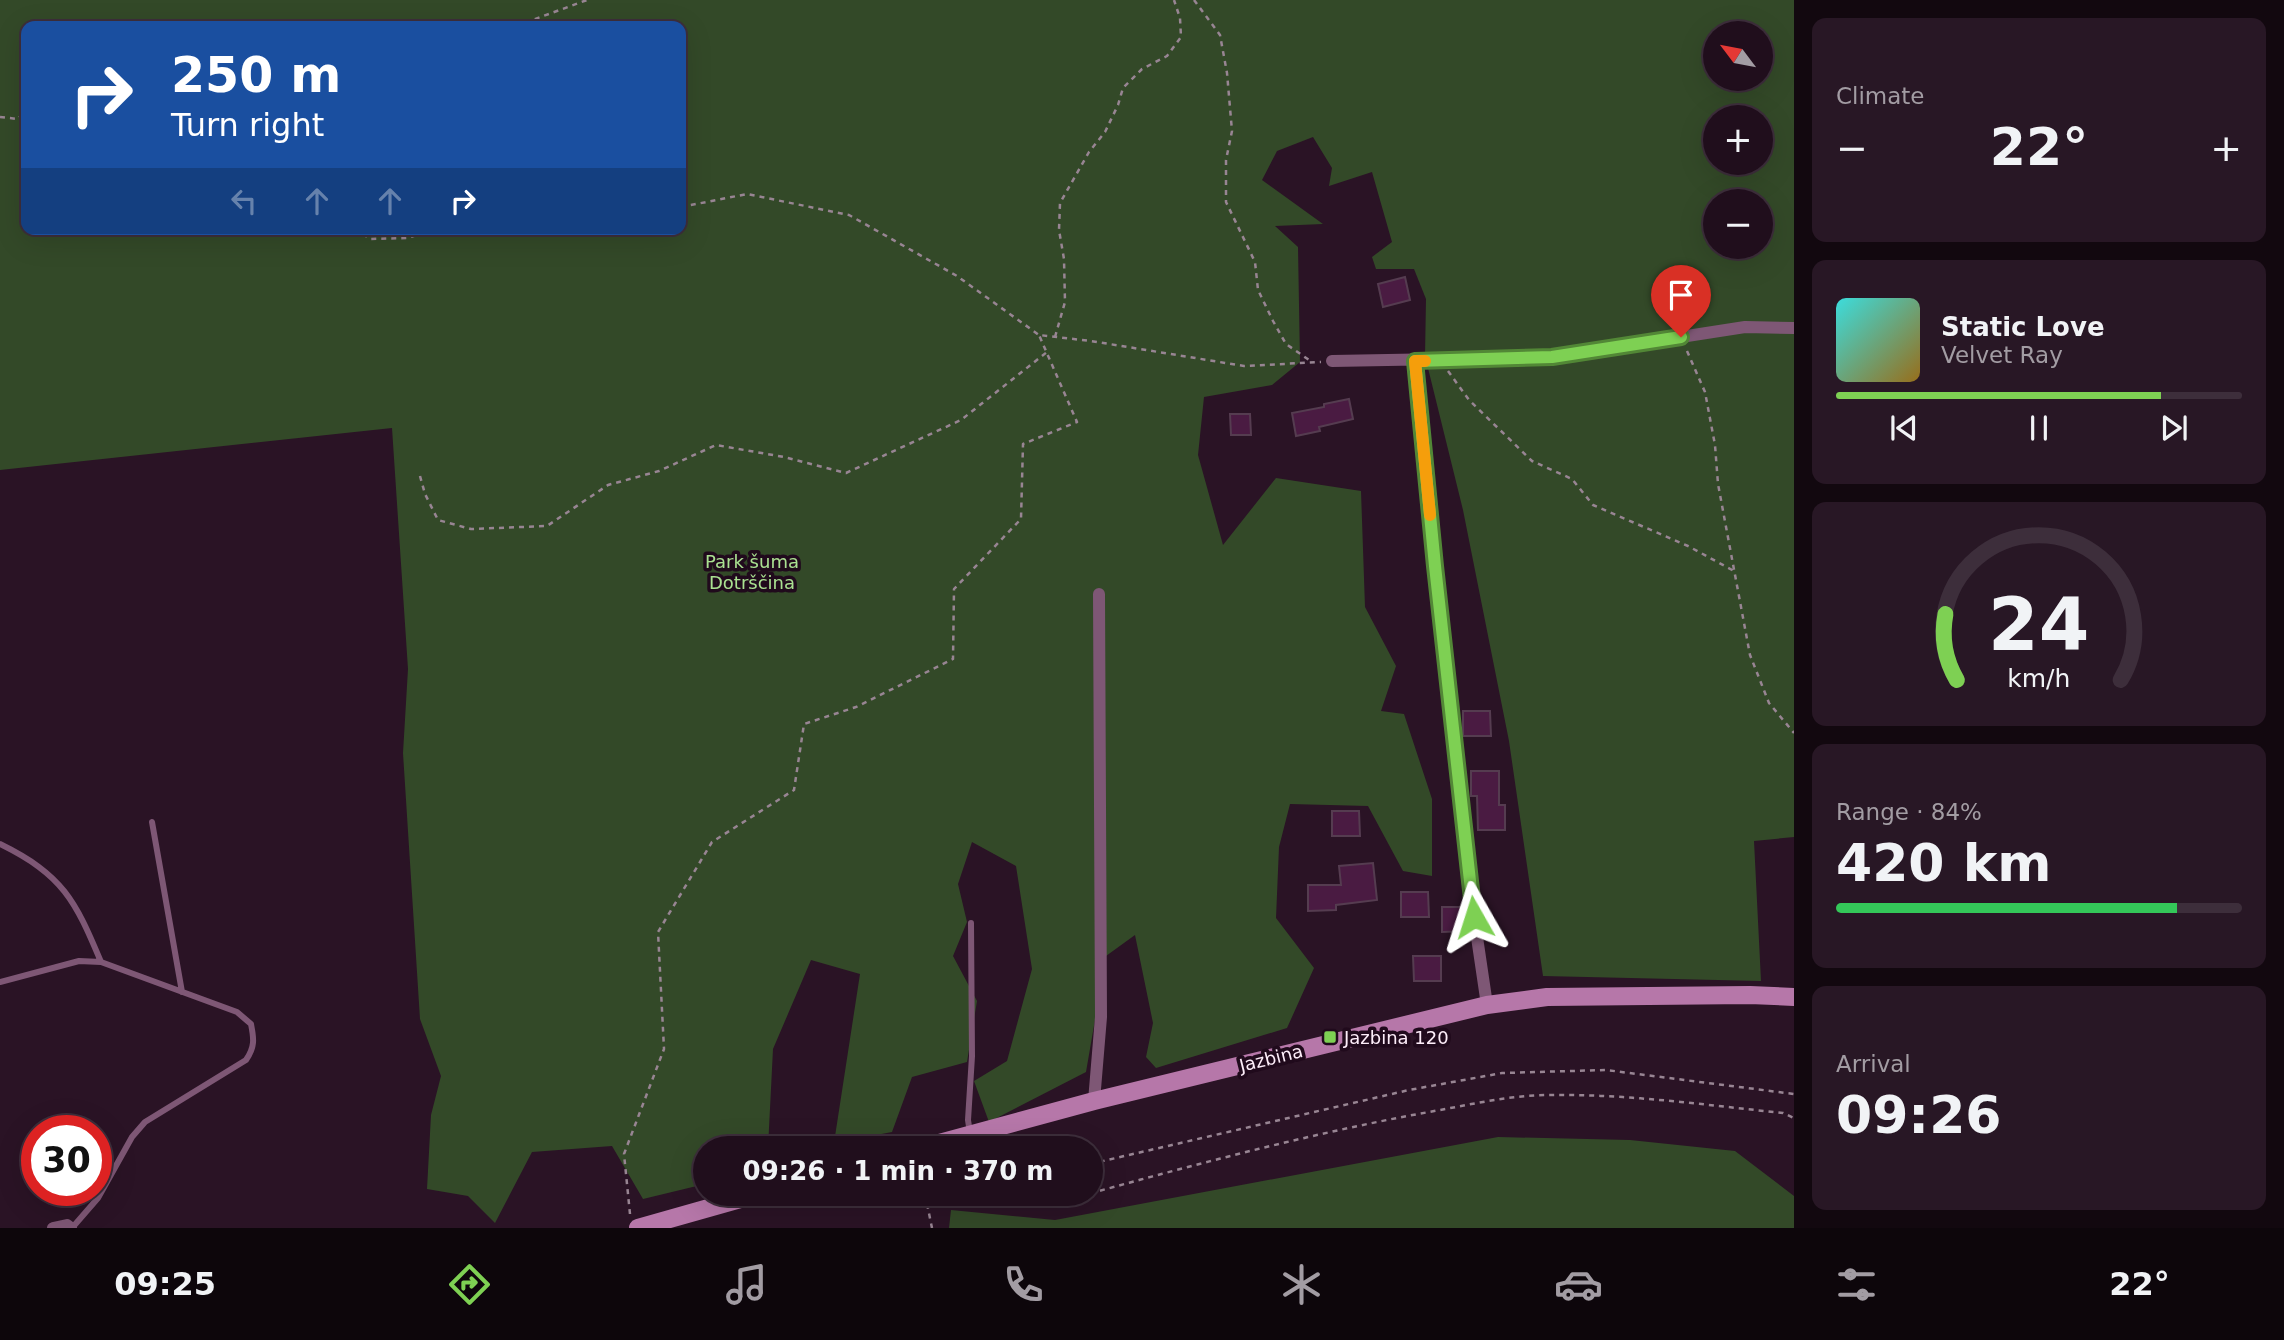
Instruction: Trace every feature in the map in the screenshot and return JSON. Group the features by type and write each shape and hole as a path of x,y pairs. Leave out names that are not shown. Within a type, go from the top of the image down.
{"street":[{"path":"1332,362 1552,357 1745,327 1794,328"},
{"path":"1415,361 1435,566 1487,1005"},
{"path":"1094,1101 1101,1017 1098,594"},
{"name":"Jazbina","path":"967,1136 1094,1101 1487,1005 1548,997 1794,997"},
{"path":"634,1222 705,1206"},
{"path":"54,1228 67,1225 72,1228"}],"lane":[{"path":"152,822 182,992"},
{"path":"0,844 49,873 72,900 101,962"},
{"path":"971,923 972,1056 968,1120 971,1135"},
{"path":"0,982 79,961 101,962 237,1012 251,1024 253,1050 246,1060 145,1122 132,1137 98,1198 72,1228"}],"path":[{"path":"530,21 587,0"},
{"path":"1055,337 1065,302 1064,259 1059,230 1060,203 1089,152 1105,132 1118,106 1123,88 1142,69 1167,56 1181,37 1180,18 1174,0"},
{"path":"1194,0 1220,35 1227,73 1232,131 1226,160 1226,202 1255,262 1258,290 1273,321 1286,344 1313,362"},
{"path":"0,117 18,119 21,116"},
{"path":"686,206 747,194 849,215 957,276 1039,335 1244,366 1332,362"},
{"path":"365,235 371,239 408,238 416,235"},
{"path":"634,1222 624,1154 664,1049 658,932 712,842 794,790 804,724 856,707 953,659 954,589 1021,519 1024,444 1077,422 1039,335"},
{"path":"1681,337 1705,392 1715,445 1718,484 1750,655 1769,704 1794,733"},
{"path":"420,476 425,494 438,520 471,530 547,526 608,485 659,471 716,445 784,457 846,473 961,420 1047,352"},
{"path":"1440,360 1469,400 1532,461 1572,478 1593,505 1688,546 1734,571"},
{"path":"1103,1161 1409,1090 1502,1073 1606,1070 1794,1094"},
{"path":"1103,1190 1206,1162 1387,1120 1506,1098 1549,1095 1667,1101 1783,1113 1794,1118"},
{"path":"927,1206 932,1228"}],"green space":[{"name":"Park šuma Dotrščina","path":"0,0 1794,0 1794,837 1754,841 1761,981 1543,976 1509,741 1463,510 1425,356 1426,299 1414,269 1376,269 1372,257 1392,242 1372,172 1329,186 1332,168 1313,137 1277,151 1262,180 1323,224 1275,226 1298,247 1300,362 1272,385 1204,397 1198,455 1223,545 1276,478 1361,491 1365,607 1396,666 1381,711 1404,714 1432,799 1432,876 1403,871 1368,806 1290,804 1279,847 1276,918 1314,968 1287,1028 1156,1068 1146,1057 1153,1023 1135,935 1106,956 1086,1072 989,1122 974,1081 1007,1061 1032,969 1016,866 972,842 958,884 967,922 953,956 977,1001 967,1062 912,1077 892,1132 871,1136 835,1136 860,974 811,960 773,1049 769,1136 693,1136 693,1187 643,1199 612,1146 532,1152 495,1223 468,1196 427,1189 431,1115 441,1076 420,1019 403,753 408,669 392,428 0,470"},
{"path":"1498,1137 1630,1140 1735,1151 1794,1196 1794,1228 949,1228 951,1210 1055,1220"}],"building":[{"path":"1405,277 1410,300 1383,307 1378,284"},
{"path":"1349,399 1353,419 1296,436 1292,413"},
{"path":"1230,414 1250,414 1251,435 1231,435"},
{"path":"1463,711 1490,711 1491,736 1463,736"},
{"path":"1471,771 1499,771 1499,805 1505,805 1505,830 1478,830 1477,796 1471,796"},
{"path":"1332,811 1359,811 1360,836 1332,836"},
{"path":"1373,863 1377,900 1336,905 1336,910 1308,911 1308,885 1341,885 1339,866"},
{"path":"1401,892 1428,892 1429,917 1401,917"},
{"path":"1442,907 1464,907 1467,931 1442,932"},
{"path":"1413,956 1441,956 1441,981 1414,981"}],"slow traffic":[{"path":"1425,361 1415,361 1430,515"}],"place":[{"name":"Jazbina 120","path":"1330,1037"}],"route":[{"path":"1474,917 1415,361 1552,357 1681,337"}]}
